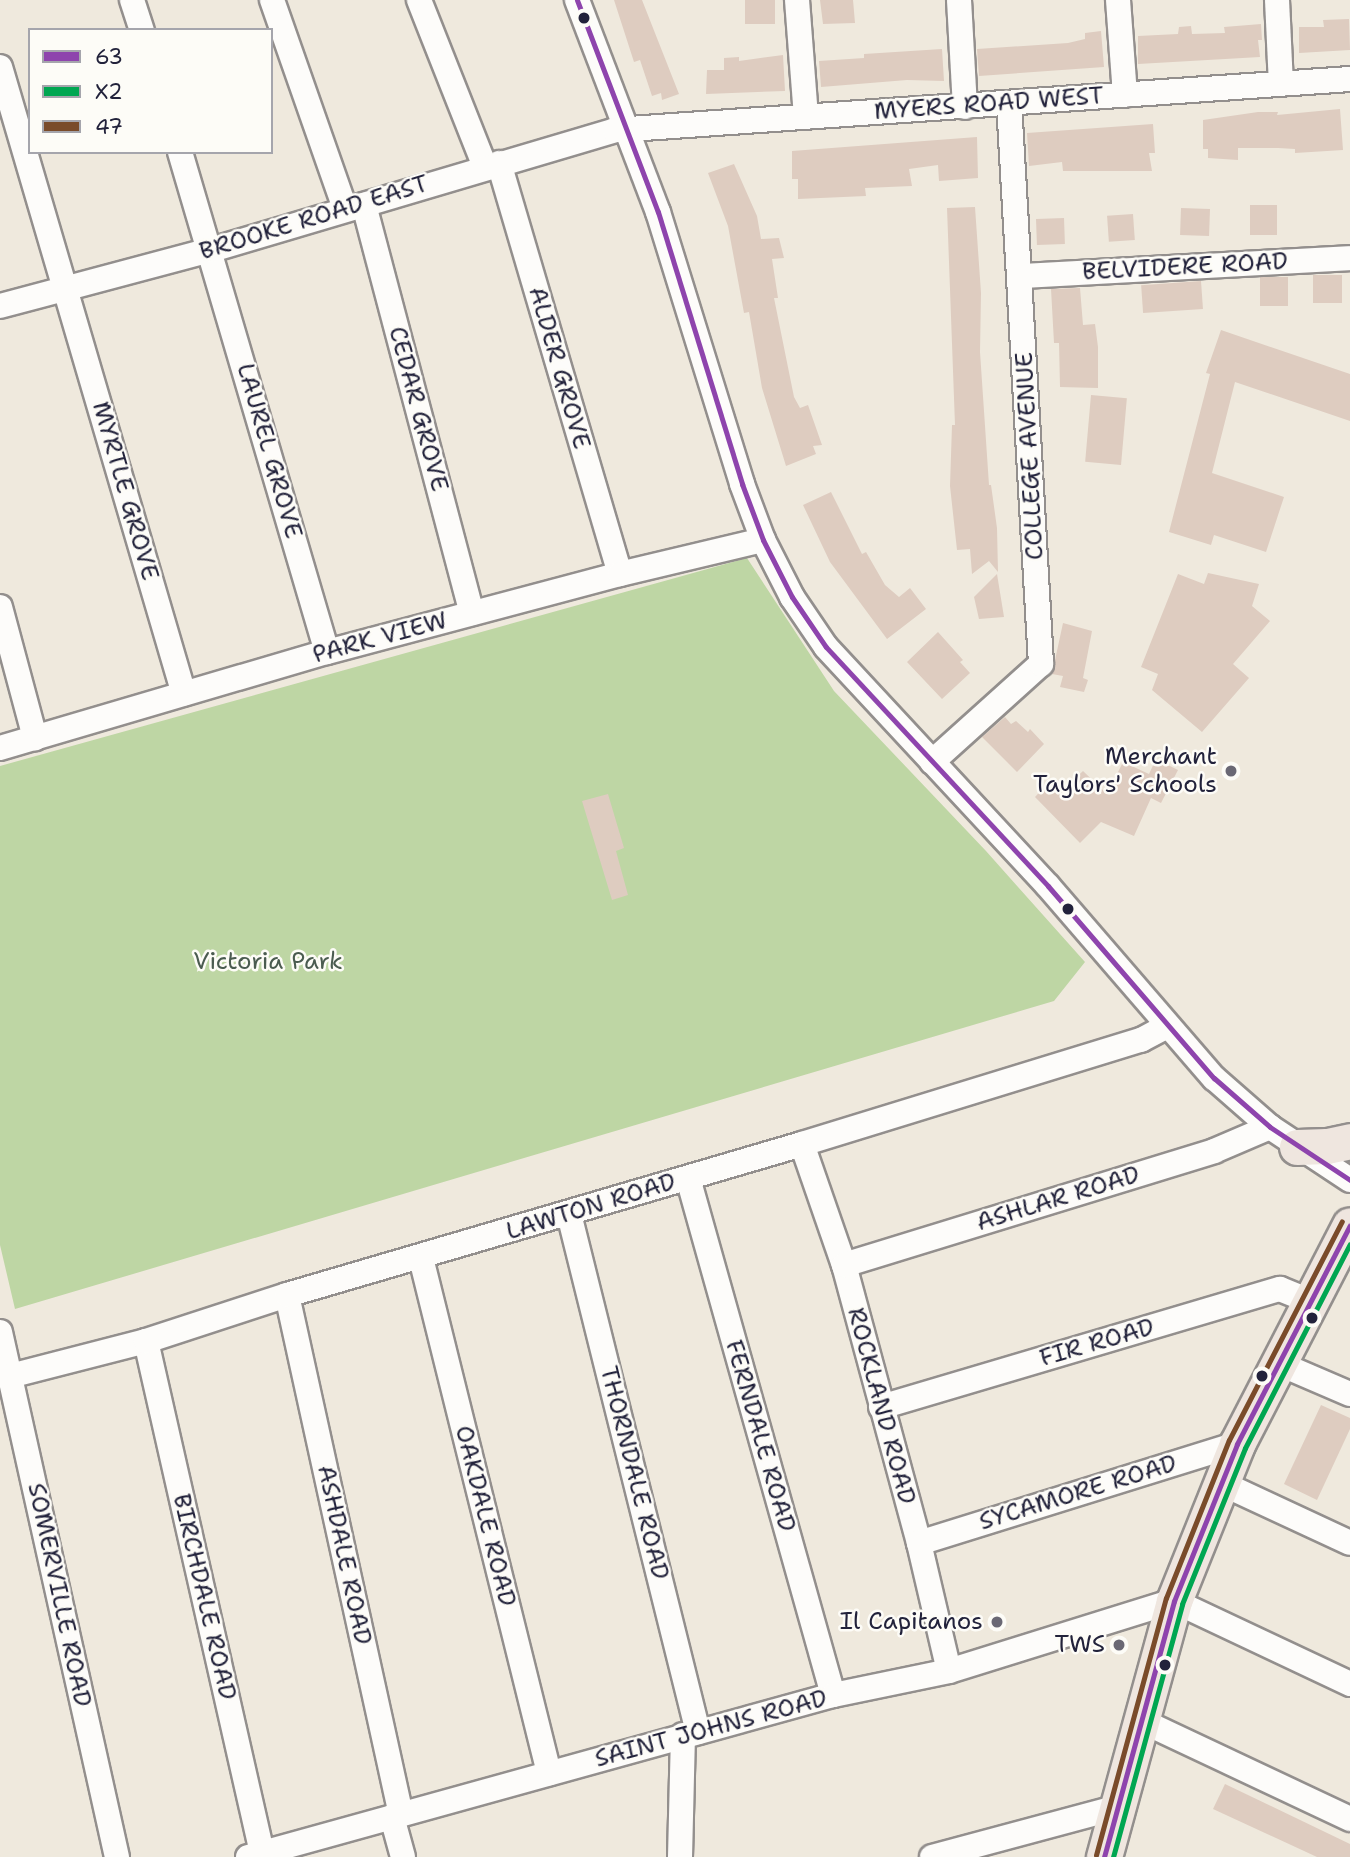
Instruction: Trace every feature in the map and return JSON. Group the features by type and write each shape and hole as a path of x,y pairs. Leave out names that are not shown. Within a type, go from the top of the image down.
{"highway":[{"path":"1284,1137 1327,1146 1350,1141"},
{"path":"1104,1857 1174,1601 1237,1444 1350,1225"}],"street":[{"path":"132,0 141,28"},
{"name":"CEDAR GROVE","path":"272,0 355,206 472,613"},
{"name":"ALDER GROVE","path":"419,0 492,165 620,574"},
{"path":"577,0 658,212 742,485 763,540 792,597 826,647 1048,886 1214,1078 1284,1137 1350,1180"},
{"path":"797,0 806,117"},
{"path":"958,0 965,107"},
{"path":"1118,0 1125,95"},
{"path":"1277,0 1281,84"},
{"name":"MYRTLE GROVE","path":"0,67 67,287 184,694"},
{"name":"MYERS ROAD WEST","path":"627,130 1350,79"},
{"name":"COLLEGE AVENUE","path":"932,762 1041,664 1021,276 1009,103"},
{"name":"BROOKE ROAD EAST","path":"0,306 211,250 615,130 627,130"},
{"name":"LAUREL GROVE","path":"181,154 327,652"},
{"name":"BELVIDERE ROAD","path":"1021,276 1350,258"},
{"name":"PARK VIEW","path":"0,748 327,652 620,574 763,540"},
{"path":"0,607 35,738"},
{"name":"LAWTON ROAD","path":"10,1376 146,1341 287,1296 802,1144 1141,1040 1167,1026"},
{"name":"ASHLAR ROAD","path":"844,1265 1214,1151 1284,1137"},
{"name":"ROCKLAND ROAD","path":"802,1144 844,1265 919,1542 949,1671"},
{"name":"FERNDALE ROAD","path":"688,1178 833,1695"},
{"name":"THORNDALE ROAD","path":"569,1214 690,1734 680,1857"},
{"name":"OAKDALE ROAD","path":"421,1258 549,1773"},
{"name":"FIR ROAD","path":"881,1407 1280,1289 1312,1301"},
{"name":"ASHDALE ROAD","path":"287,1296 403,1857"},
{"name":"SOMERVILLE ROAD","path":"0,1332 117,1857"},
{"name":"BIRCHDALE ROAD","path":"146,1341 253,1856"},
{"path":"1280,1364 1350,1394"},
{"name":"SYCAMORE ROAD","path":"919,1542 1237,1444"},
{"path":"1221,1483 1350,1543"},
{"path":"1174,1601 1350,1684"},
{"name":"SAINT JOHNS ROAD","path":"253,1856 833,1695 949,1671 1174,1601"},
{"path":"1142,1721 1350,1819"},
{"path":"932,1857 1119,1807"}],"green space":[{"name":"Victoria Park","path":"747,558 834,691 986,851 1085,962 1054,1001 15,1309 0,1245 0,766"}],"building":[{"path":"614,0 642,0 679,94 662,100 661,93 652,96 640,60 634,62"},
{"path":"745,0 775,0 775,24 745,24"},
{"path":"820,0 853,0 855,23 823,24"},
{"path":"1349,19 1350,50 1299,53 1299,27 1324,27 1323,20"},
{"path":"1261,24 1262,40 1258,40 1260,57 1138,64 1138,36 1178,34 1179,27 1191,26 1192,34 1225,33 1224,27"},
{"path":"1101,31 1104,67 979,76 977,49 1068,43 1085,39 1085,33"},
{"path":"942,49 944,81 907,80 821,87 819,61 864,58 864,54"},
{"path":"783,55 785,91 706,94 707,70 724,70 724,58 739,57 739,61"},
{"path":"1340,109 1343,150 1295,153 1295,149 1238,148 1238,160 1208,158 1208,149 1203,149 1203,120 1258,112 1278,112 1277,115"},
{"path":"1153,124 1155,153 1149,153 1152,171 1063,171 1062,162 1029,166 1027,133"},
{"path":"977,137 978,178 939,181 938,165 909,169 912,186 865,188 866,196 798,199 798,179 792,179 792,151"},
{"path":"734,164 757,216 761,239 779,238 784,258 772,259 778,298 774,298 794,397 800,408 808,405 822,445 813,446 816,454 786,466 762,388 749,312 744,313 728,226 708,173"},
{"path":"1250,205 1277,205 1277,235 1250,235"},
{"path":"975,207 981,293 980,352 989,485 997,528 998,572 989,561 972,574 970,549 957,550 950,486 952,425 955,425 947,208"},
{"path":"1181,208 1210,209 1209,236 1180,235"},
{"path":"1133,214 1135,240 1109,242 1107,216"},
{"path":"1064,218 1065,244 1037,245 1036,219"},
{"path":"1313,275 1342,275 1342,303 1313,303"},
{"path":"1260,277 1288,277 1288,306 1260,306"},
{"path":"1201,281 1203,309 1143,313 1141,285"},
{"path":"1080,288 1083,325 1095,324 1098,388 1060,387 1059,343 1054,343 1051,289"},
{"path":"1221,330 1350,374 1350,421 1235,382 1212,473 1284,497 1266,552 1214,535 1211,545 1169,532 1210,374 1206,373"},
{"path":"1091,395 1127,398 1121,465 1085,462"},
{"path":"831,492 862,554 866,552 885,585 899,597 910,588 926,609 887,639 830,562 803,505"},
{"path":"1208,573 1259,584 1252,606 1270,621 1233,664 1249,678 1202,732 1152,690 1158,674 1141,667 1178,574 1204,584"},
{"path":"997,574 1004,617 979,619 974,597"},
{"path":"1063,623 1092,631 1083,678 1088,680 1084,692 1060,687 1063,676 1052,674"},
{"path":"938,632 963,660 960,662 970,673 942,699 907,662"},
{"path":"1005,717 1011,724 1016,721 1028,732 1030,729 1044,744 1017,772 982,737"},
{"path":"1156,759 1178,770 1161,803 1151,798 1134,836 1101,822 1080,843 1035,797 1053,778 1059,786 1062,782 1066,787 1083,771 1107,794 1123,762 1149,774"},
{"path":"608,794 624,848 616,851 628,895 612,900 582,801"},
{"path":"1321,1405 1350,1418 1350,1429 1317,1500 1284,1484"},
{"path":"1225,1784 1350,1844 1350,1857 1317,1857 1213,1809"}],"transit line":[{"name":"63","path":"577,0 658,212 742,484 763,540 792,597 826,647 1048,886 1214,1078 1270,1127 1350,1180"},
{"name":"47","path":"1096,1855 1166,1598 1229,1440 1342,1221"},
{"name":"63","path":"1104,1857 1174,1601 1237,1444 1350,1225"},
{"name":"X2","path":"1113,1857 1182,1604 1245,1448 1350,1244"}],"place":[{"name":"Merchant Taylors' Schools","path":"1231,771"},
{"name":"Il Capitanos","path":"997,1622"},
{"name":"TWS","path":"1119,1645"}]}
